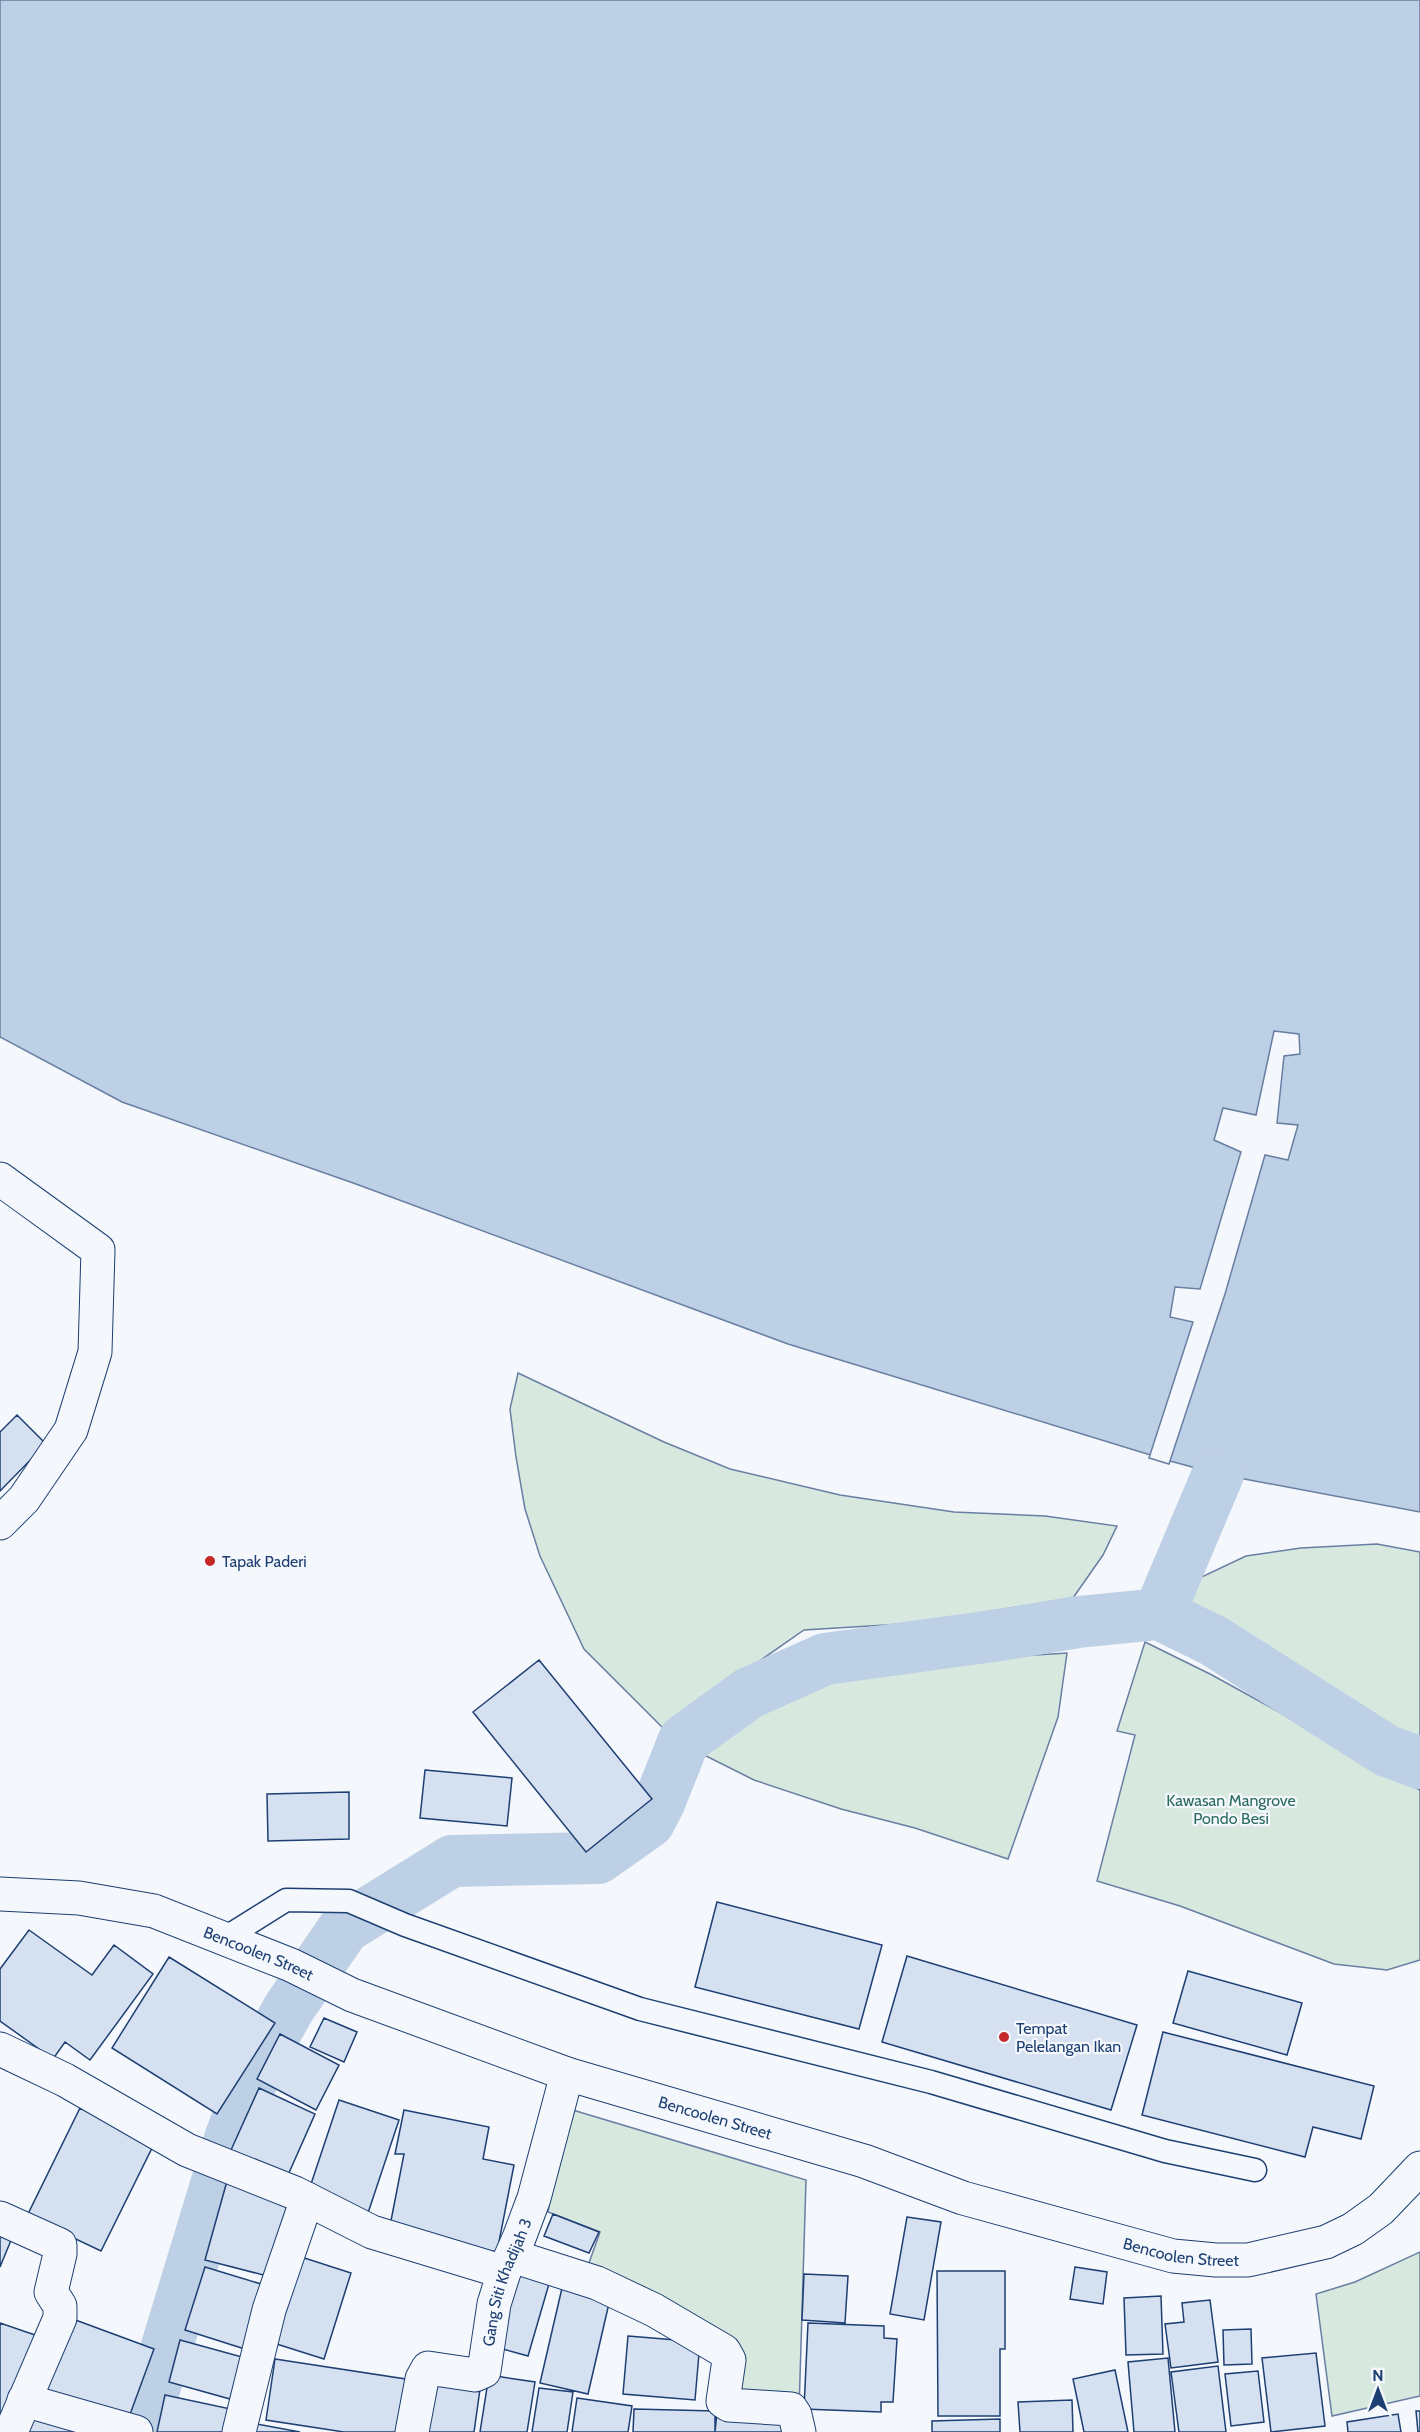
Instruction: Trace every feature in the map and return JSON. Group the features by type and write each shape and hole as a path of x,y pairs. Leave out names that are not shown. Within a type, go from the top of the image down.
{"street":[{"path":"0,1179 98,1250 94,1352 71,1430 24,1499 0,1522"},
{"name":"Bencoolen Street","path":"0,1894 79,1898 154,1911 291,1965 352,1995 567,2074 864,2161 963,2198 1173,2256 1248,2260 1326,2242 1353,2229 1381,2209 1420,2168"},
{"path":"0,2049 65,2080 187,2150 307,2199 372,2232 597,2283 654,2310 724,2351 729,2360 723,2401 729,2405 791,2409 795,2415 799,2432"},
{"name":"Gang Siti Khadijah 3","path":"412,2432 422,2379 428,2368 475,2375 484,2371 494,2304 534,2198 567,2074"},
{"path":"239,2432 269,2310 307,2199"},
{"path":"0,2218 60,2245 51,2292 60,2306 60,2318 11,2432"},
{"path":"24,2400 136,2432"}],"lane":[{"path":"225,1938 286,1900 349,1901 405,1926 640,2009 931,2082 1165,2151 1255,2170"}],"green space":[{"path":"518,1373 664,1442 730,1469 840,1495 954,1512 1045,1516 1117,1526 1103,1555 1073,1598 918,1623 804,1630 758,1662 669,1734 584,1649 540,1556 525,1509 510,1409"},
{"path":"1377,1544 1420,1552 1420,1746 1340,1705 1282,1667 1246,1636 1178,1606 1193,1581 1246,1556 1301,1548"},
{"name":"Kawasan Mangrove Pondo Besi","path":"1145,1642 1212,1675 1420,1790 1420,1960 1387,1970 1334,1964 1180,1906 1097,1881 1135,1735 1117,1731"},
{"path":"1067,1653 1058,1717 1008,1859 915,1828 841,1809 754,1780 698,1752 711,1735 763,1703 829,1680 907,1663"},
{"path":"566,2108 806,2180 799,2411 728,2403 733,2355 584,2277 600,2232 548,2212"},
{"path":"1420,2252 1420,2396 1332,2416 1316,2294 1355,2282"}],"water":[{"path":"0,0 1420,0 1420,1512 1218,1474 788,1344 356,1184 122,1102 0,1037"}],"pier":[{"path":"1274,1031 1299,1034 1300,1054 1284,1056 1277,1123 1298,1125 1288,1160 1265,1155 1225,1294 1169,1464 1149,1458 1193,1322 1170,1317 1175,1287 1200,1289 1241,1152 1214,1140 1223,1108 1256,1115"}],"building":[{"path":"17,1415 46,1444 0,1491 0,1432"},
{"path":"539,1660 652,1799 586,1852 473,1712"},
{"path":"425,1770 512,1778 507,1826 420,1818"},
{"path":"349,1792 349,1839 268,1841 267,1794"},
{"path":"717,1902 882,1945 859,2029 695,1987"},
{"path":"29,1930 92,1975 114,1945 153,1974 90,2060 65,2042 53,2059 0,2021 0,1969"},
{"path":"907,1956 1137,2025 1111,2110 882,2042"},
{"path":"169,1957 275,2023 217,2114 112,2048"},
{"path":"1188,1971 1302,2003 1287,2055 1173,2023"},
{"path":"324,2018 357,2032 344,2062 310,2047"},
{"path":"1163,2032 1374,2086 1361,2139 1313,2127 1305,2157 1142,2115"},
{"path":"280,2034 339,2065 316,2110 257,2079"},
{"path":"259,2088 315,2114 288,2175 231,2150"},
{"path":"339,2100 399,2120 368,2213 308,2193"},
{"path":"80,2108 154,2144 101,2251 27,2216"},
{"path":"404,2110 489,2127 483,2159 514,2165 497,2252 389,2231 404,2154 395,2154"},
{"path":"227,2181 297,2199 275,2278 205,2260"},
{"path":"553,2214 599,2232 589,2253 544,2236"},
{"path":"907,2217 941,2222 924,2320 890,2314"},
{"path":"0,2228 14,2233 0,2267"},
{"path":"292,2254 351,2273 324,2359 264,2340"},
{"path":"205,2267 271,2287 251,2351 185,2330"},
{"path":"515,2267 551,2277 528,2356 492,2346"},
{"path":"1075,2267 1107,2272 1103,2304 1070,2299"},
{"path":"937,2271 1005,2271 1005,2349 1000,2349 1000,2416 938,2416"},
{"path":"804,2274 848,2276 845,2323 802,2320"},
{"path":"562,2288 610,2299 588,2394 540,2383"},
{"path":"1161,2296 1163,2354 1126,2355 1124,2298"},
{"path":"1210,2300 1218,2362 1171,2368 1165,2324 1184,2322 1182,2303"},
{"path":"62,2315 154,2349 125,2428 33,2394"},
{"path":"0,2323 35,2335 0,2425"},
{"path":"808,2323 884,2326 884,2338 897,2339 893,2402 881,2402 881,2412 804,2409"},
{"path":"1251,2329 1252,2364 1224,2365 1223,2330"},
{"path":"628,2336 700,2342 695,2400 623,2394"},
{"path":"180,2340 242,2357 230,2399 169,2382"},
{"path":"1316,2353 1325,2426 1271,2432 1262,2358"},
{"path":"1168,2358 1175,2432 1134,2432 1128,2362"},
{"path":"275,2359 412,2380 404,2432 344,2432 266,2420"},
{"path":"1218,2366 1226,2432 1179,2432 1171,2372"},
{"path":"1115,2370 1128,2432 1084,2432 1073,2379"},
{"path":"1258,2371 1264,2422 1231,2426 1225,2374"},
{"path":"429,2374 481,2382 474,2432 421,2432"},
{"path":"489,2375 535,2382 527,2432 480,2432"},
{"path":"539,2388 573,2392 567,2432 532,2432"},
{"path":"165,2395 240,2411 236,2432 157,2432"},
{"path":"577,2398 632,2406 628,2432 572,2432"},
{"path":"1072,2400 1073,2432 1020,2432 1018,2402"},
{"path":"634,2409 715,2411 715,2432 633,2432"},
{"path":"35,2410 100,2432 27,2432"},
{"path":"1416,2411 1420,2411 1420,2432 1418,2432"},
{"path":"717,2412 793,2418 792,2432 715,2432"},
{"path":"1398,2414 1401,2432 1348,2432 1347,2422"},
{"path":"1000,2419 1000,2432 932,2432 932,2421"},
{"path":"246,2422 300,2432 244,2432"}],"waterway":[{"path":"141,2432 230,2139 259,2062 289,2008 344,1928 452,1861 598,1858 649,1822 684,1740 749,1693 825,1659 1078,1622 1159,1614 1218,1474"},
{"path":"1159,1614 1214,1641 1387,1751 1420,1763"}],"place":[{"name":"Tapak Paderi","path":"210,1561"},
{"name":"Tempat Pelelangan Ikan","path":"1004,2037"}]}
